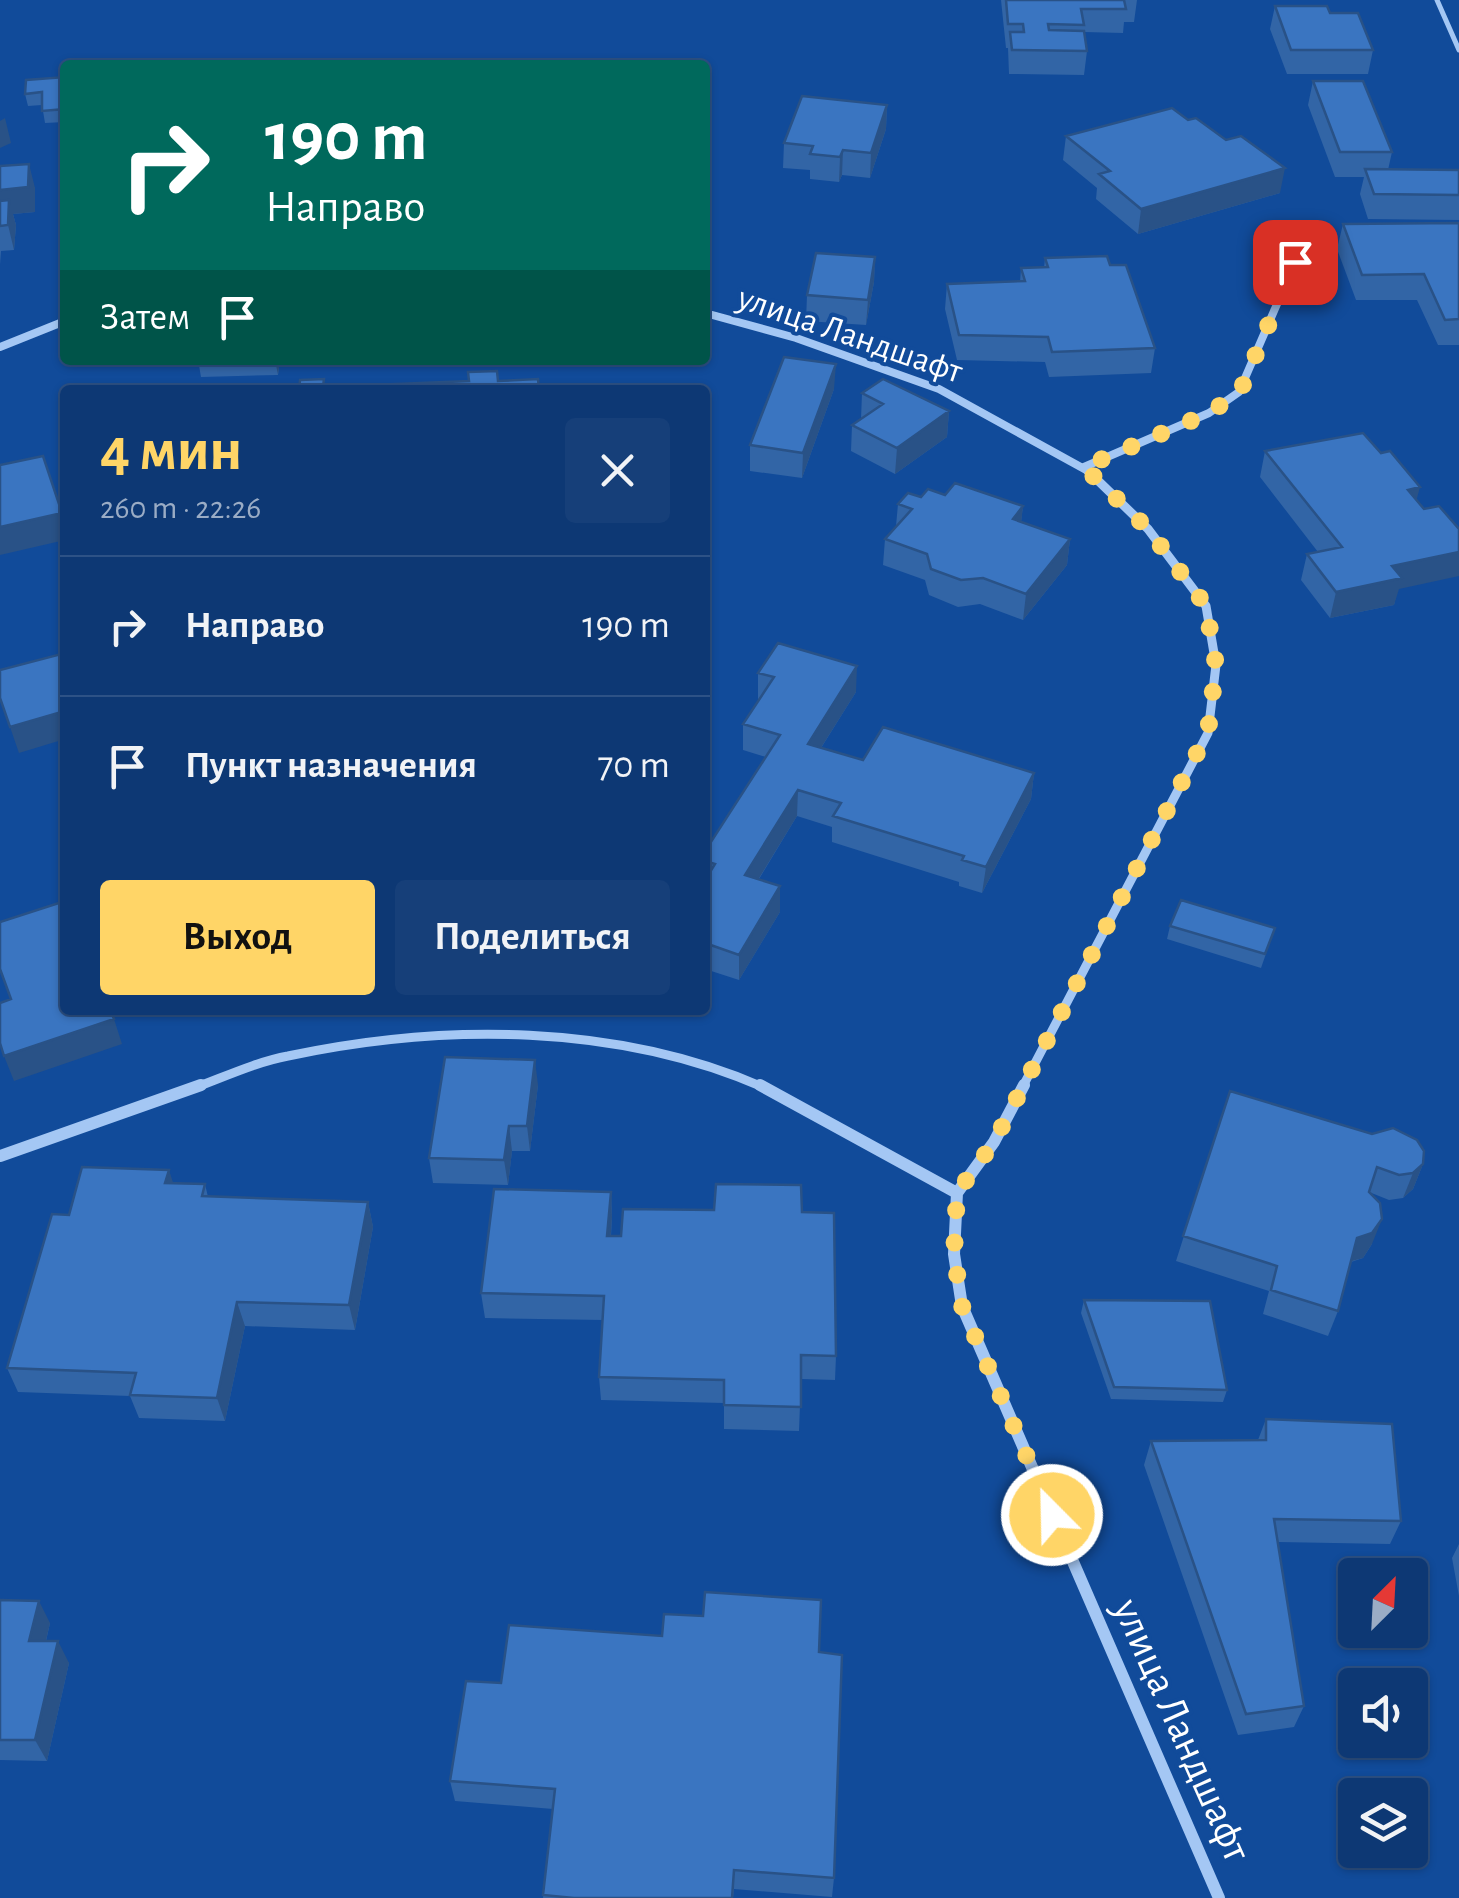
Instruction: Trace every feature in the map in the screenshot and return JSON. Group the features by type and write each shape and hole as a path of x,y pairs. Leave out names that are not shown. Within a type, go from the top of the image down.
{"street":[{"path":"1084,467 1209,413 1240,392 1309,230"},
{"name":"улица Ландшафт","path":"710,314 796,338 938,390 1084,467 1148,529 1206,606 1216,665 1208,732 994,1142 957,1193 954,1254 962,1306 1220,1898"},
{"path":"0,347 60,323"},
{"path":"0,1156 285,1056 450,1033 556,1038 668,1054 762,1086 957,1193"}],"lane":[{"path":"1437,0 1459,50"}],"building":[{"path":"1006,0 1124,0 1126,9 1081,9 1084,25 1048,24 1049,30 1084,31 1087,51 1012,50 1010,32 1024,32 1023,24 1008,24"},
{"path":"1275,6 1327,6 1330,13 1358,13 1373,50 1291,50"},
{"path":"60,77 60,109 42,111 42,92 25,94 26,80"},
{"path":"1313,81 1363,81 1392,152 1340,152"},
{"path":"802,96 887,105 871,153 843,150 840,157 810,154 813,146 784,143"},
{"path":"1172,108 1188,120 1196,118 1226,140 1241,136 1285,168 1141,209 1099,174 1110,171 1066,136"},
{"path":"29,164 28,187 0,190 0,166"},
{"path":"1365,169 1459,170 1459,195 1374,194"},
{"path":"9,200 8,225 0,226 0,201"},
{"path":"1459,223 1459,319 1445,320 1424,274 1362,275 1343,224"},
{"path":"816,253 875,257 868,300 807,295"},
{"path":"1107,256 1110,265 1126,265 1155,348 1052,352 1048,337 959,335 947,284 1025,281 1021,268 1048,267 1045,258"},
{"path":"784,357 836,364 803,453 750,445"},
{"path":"497,371 498,381 538,379 539,385 372,385 469,381 468,372"},
{"path":"324,379 323,385 299,385 300,380"},
{"path":"883,379 949,411 897,448 852,425 883,404 862,393"},
{"path":"1363,433 1381,453 1390,451 1420,487 1408,490 1424,509 1439,506 1459,529 1459,552 1392,566 1402,578 1336,592 1307,554 1342,547 1265,451"},
{"path":"43,456 60,513 0,527 0,465"},
{"path":"955,483 1023,506 1013,519 1070,539 1026,594 983,578 961,580 931,569 927,554 885,539 912,509 898,504 908,493 921,497 928,489 945,495"},
{"path":"778,643 857,666 808,744 863,760 883,727 1034,773 986,867 962,860 964,856 833,816 841,803 798,790 745,875 780,886 739,955 710,945 710,872 715,864 710,862 710,843 780,735 743,724 774,677 758,673"},
{"path":"60,654 60,712 10,727 0,698 0,670"},
{"path":"1181,900 1275,928 1265,954 1170,926"},
{"path":"60,903 60,1015 112,1015 114,1019 4,1056 0,1043 0,1003 11,999 0,969 0,922"},
{"path":"445,1057 535,1060 527,1126 509,1126 504,1160 429,1158"},
{"path":"1230,1091 1372,1134 1393,1128 1417,1140 1424,1151 1423,1164 1413,1173 1399,1175 1377,1167 1369,1192 1380,1203 1382,1219 1372,1233 1357,1238 1338,1311 1271,1290 1277,1266 1183,1236"},
{"path":"82,1167 169,1170 165,1183 205,1184 202,1196 368,1202 349,1305 237,1302 217,1398 130,1395 136,1373 7,1368 52,1214 69,1215"},
{"path":"716,1184 801,1185 802,1212 834,1213 836,1356 801,1355 801,1407 724,1405 724,1380 599,1377 604,1296 481,1293 494,1189 611,1192 607,1236 621,1236 623,1209 714,1210"},
{"path":"1084,1300 1210,1301 1227,1390 1114,1387"},
{"path":"1266,1419 1392,1424 1401,1521 1274,1519 1304,1706 1246,1714 1151,1441 1266,1440"},
{"path":"705,1592 821,1600 819,1652 842,1655 834,1878 734,1870 732,1898 543,1895 555,1789 450,1781 466,1681 501,1683 509,1625 662,1636 664,1614 703,1616"},
{"path":"0,1600 39,1601 29,1641 58,1641 35,1740 0,1740"}],"route":[{"path":"1052,1515 962,1306 954,1254 957,1193 994,1142 1208,732 1216,665 1206,606 1148,529 1084,467 1209,413 1240,392 1295,262"}]}
